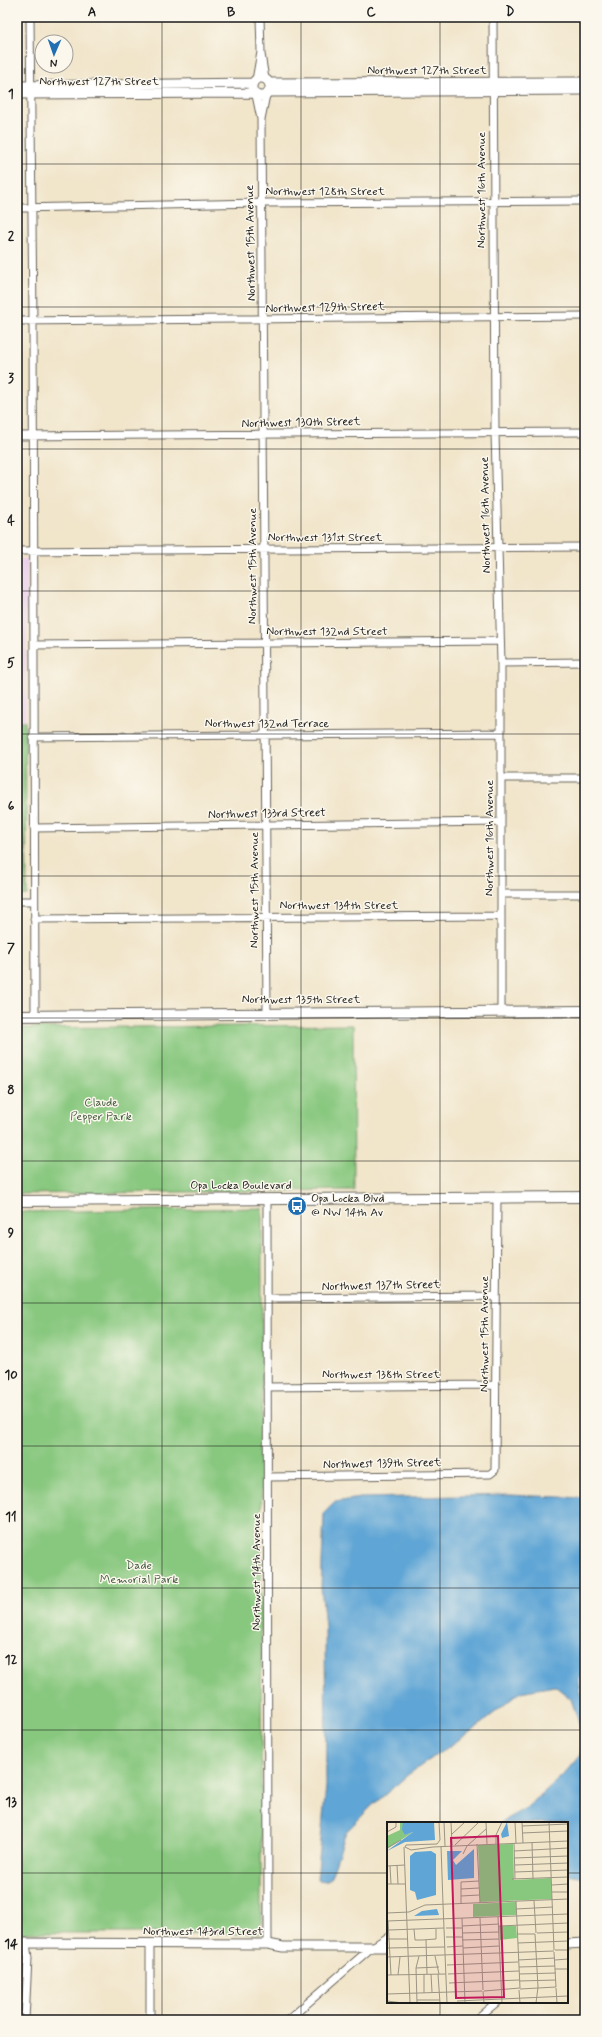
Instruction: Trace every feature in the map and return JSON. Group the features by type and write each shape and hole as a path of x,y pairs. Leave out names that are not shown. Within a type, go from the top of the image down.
{"main road":[{"name":"Northwest 135th Street","path":"17,1016 585,1011"},
{"name":"Opa Locka Boulevard","path":"17,1201 585,1197"}],"street":[{"path":"30,17 30,208 34,435 32,551 34,645 33,736 35,1015"},
{"name":"Northwest 15th Avenue","path":"260,17 263,85 261,120 261,203 263,319 263,643 267,1013"},
{"name":"Northwest 16th Avenue","path":"493,17 492,202 497,547 501,663 501,1012"},
{"name":"Northwest 127th Street","path":"493,87 585,82"},
{"path":"255,94 263,85"},
{"name":"Northwest 127th Street","path":"17,94 30,90 263,85 493,87 585,90"},
{"name":"Northwest 127th Street","path":"17,86 30,90 255,94"},
{"name":"Northwest 15th Avenue","path":"255,94 261,120"},
{"name":"Northwest 128th Street","path":"17,208 261,203 585,201"},
{"name":"Northwest 129th Street","path":"17,321 585,316"},
{"name":"Northwest 130th Street","path":"17,436 585,432"},
{"name":"Northwest 131st Street","path":"17,551 585,547"},
{"name":"Northwest 132nd Street","path":"34,645 500,641"},
{"path":"501,663 585,662"},
{"name":"Northwest 132nd Terrace","path":"33,736 501,733"},
{"path":"501,778 585,778"},
{"name":"Northwest 133rd Street","path":"34,828 501,822"},
{"path":"501,894 585,894"},
{"path":"17,901 34,901"},
{"name":"Northwest 134th Street","path":"34,919 501,916"},
{"name":"Northwest 15th Avenue","path":"495,1470 497,1197"},
{"name":"Northwest 14th Avenue","path":"267,1199 268,1944"},
{"name":"Northwest 137th Street","path":"267,1298 496,1296"},
{"name":"Northwest 138th Street","path":"267,1387 495,1385"},
{"name":"Northwest 139th Street","path":"268,1477 490,1474 495,1470"},
{"path":"288,2020 371,1948 387,1938"},
{"path":"22,1943 28,1958 25,2020"},
{"name":"Northwest 143rd Street","path":"22,1943 268,1944 282,1947 387,1947"},
{"path":"150,1943 150,2020"},
{"path":"568,1944 585,1943 585,1960"},
{"path":"475,2020 496,2003"}],"shaded area":[{"path":"17,559 28,559 25,721 17,721"}],"green space":[{"path":"17,721 25,721 27,895 17,896"},
{"name":"Claude Pepper Park","path":"353,1025 354,1190 17,1194 17,1028"},
{"name":"Dade Memorial Park","path":"262,1208 261,1933 17,1933 17,1212"}],"water":[{"path":"510,1495 585,1498 585,1671 580,1678 579,1686 585,1702 585,1878 568,1875 568,1822 501,1822 526,1808 563,1775 581,1754 582,1732 571,1699 555,1686 520,1692 476,1728 409,1774 373,1805 346,1832 331,1877 326,1881 317,1880 326,1786 325,1627 321,1587 324,1513 335,1502 360,1498"}],"place":[{"name":"Opa Locka Blvd @ NW 14th Av","path":"297,1206"}]}
